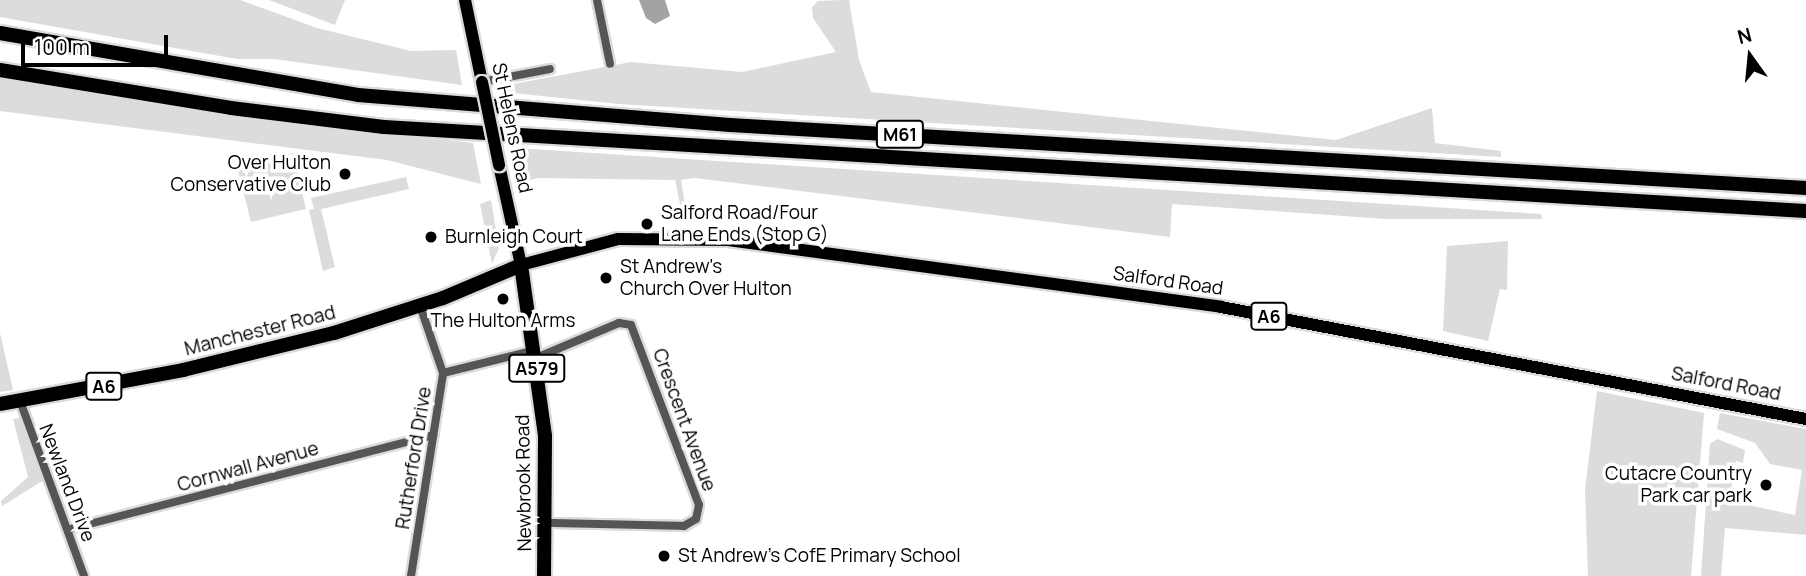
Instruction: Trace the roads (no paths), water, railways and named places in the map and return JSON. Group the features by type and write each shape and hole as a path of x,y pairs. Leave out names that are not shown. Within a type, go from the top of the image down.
{"highway":[{"name":"M61","path":"0,33 358,95 730,125 1806,188"},
{"name":"M61","path":"0,70 231,108 384,127 1806,211"},
{"name":"M61","path":"1714,205 1806,217"},
{"name":"Manchester Road","path":"0,404 208,364 420,306 521,265"},
{"name":"Newbrook Road","path":"521,265 536,354 545,436 547,523 544,576"}],"main road":[{"name":"St Helens Road","path":"465,0 485,78 499,165 521,265"},
{"name":"Salford Road","path":"521,265 618,239 728,240 1221,307 1806,419"}],"street":[{"path":"597,0 610,64"},
{"path":"485,78 550,69"},
{"name":"Rutherford Drive","path":"411,576 443,373 420,306"},
{"name":"Crescent Avenue","path":"536,354 619,323 631,325 699,505 696,519 684,526 547,523"},
{"path":"443,373 536,354"},
{"name":"Newland Drive","path":"20,401 70,529 84,576"},
{"name":"Cornwall Avenue","path":"70,529 433,435"}],"place":[{"name":"Over Hulton Conservative Club","path":"345,174"},
{"name":"Salford Road/Four Lane Ends (Stop G)","path":"647,224"},
{"name":"Burnleigh Court","path":"431,237"},
{"name":"St Andrew's Church Over Hulton","path":"606,278"},
{"name":"The Hulton Arms","path":"503,299"},
{"name":"Cutacre Country Park car park","path":"1766,485"},
{"name":"St Andrew's CofE Primary School","path":"664,556"}]}
